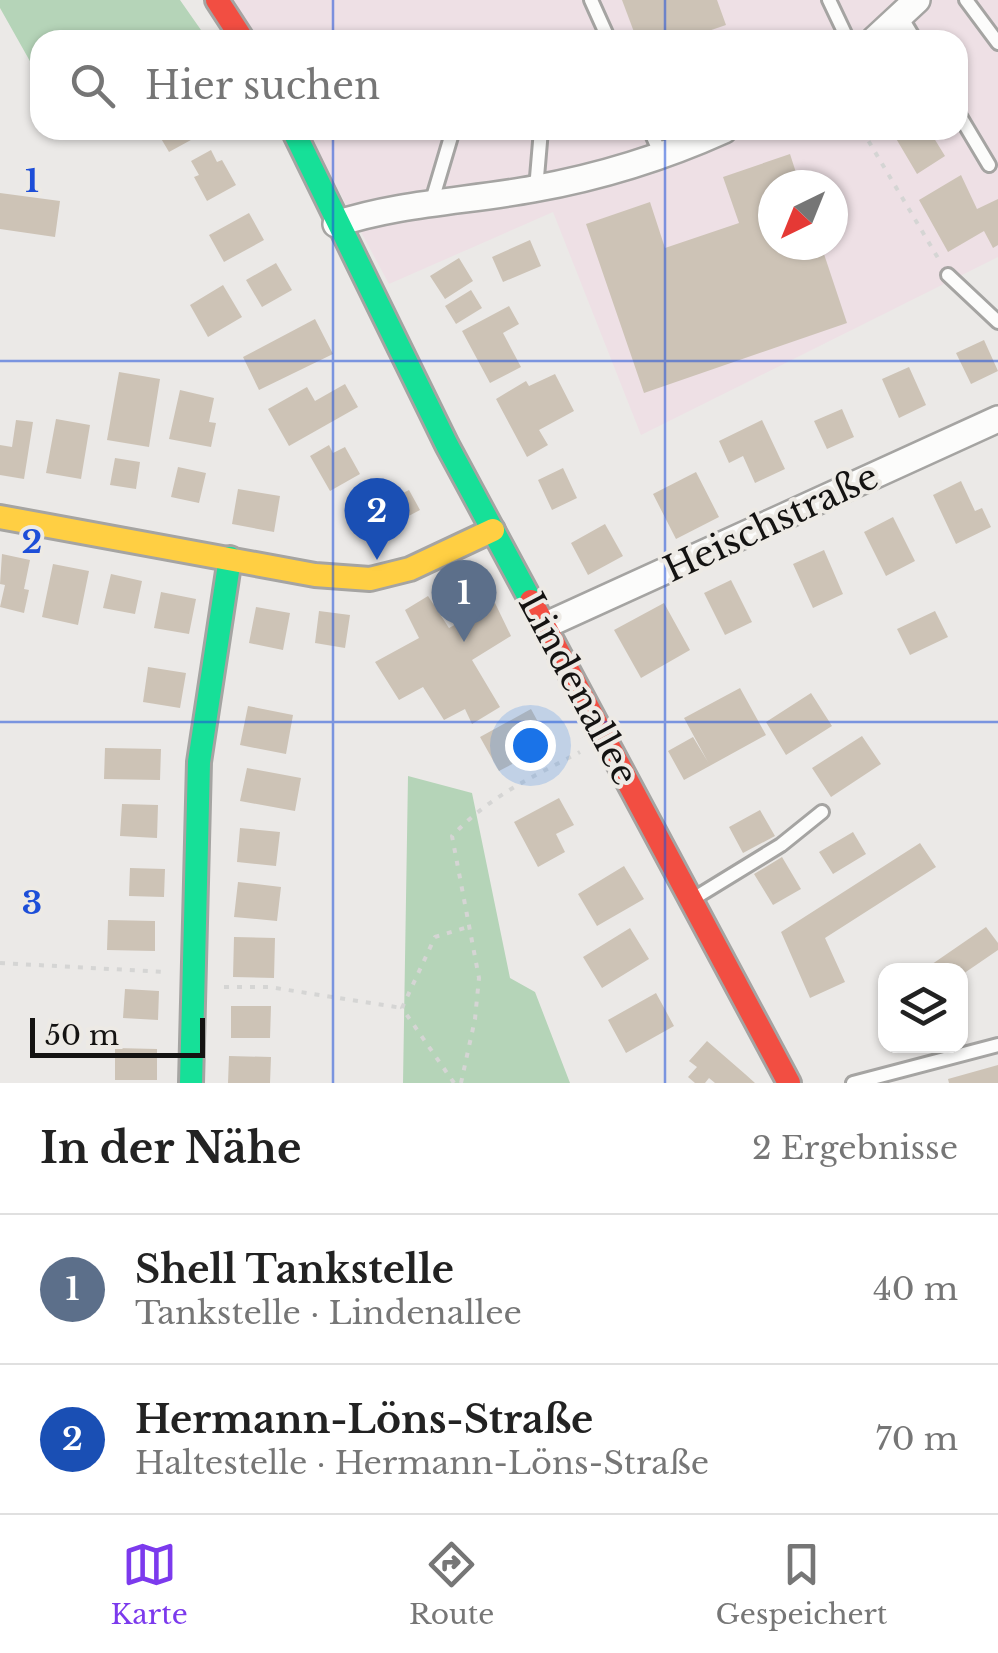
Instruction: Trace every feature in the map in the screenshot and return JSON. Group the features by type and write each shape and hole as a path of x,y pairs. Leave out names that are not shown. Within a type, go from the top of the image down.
{"street":[{"path":"218,0 237,30"},
{"path":"885,30 908,8"},
{"name":"Lindenallee","path":"298,140 336,224 493,530 789,1083"},
{"path":"336,224 366,214 536,189 662,158 702,140"},
{"name":"Heischstraße","path":"544,626 998,419"},
{"path":"0,517 315,576 370,579 410,569 493,530"},
{"path":"191,1083 199,762 230,558"}],"lane":[{"path":"591,0 604,30"},
{"path":"829,0 843,30"},
{"path":"966,0 998,43"},
{"path":"968,130 988,165"},
{"path":"431,204 451,140"},
{"path":"536,189 540,140"},
{"path":"654,140 662,158"},
{"path":"948,275 998,322"},
{"path":"691,900 781,844 822,812"},
{"path":"853,1083 998,1045"}],"path":[{"path":"868,140 948,275"},
{"path":"457,1083 474,1018 479,978 452,836 476,811 514,784 605,739"},
{"path":"402,1008 435,937 472,926"},
{"path":"0,964 269,987 402,1008 457,1083"}],"shaded area":[{"path":"234,0 998,0 998,257 641,435 553,212 389,284 311,140 968,140 968,30 251,30"}],"green space":[{"path":"0,0 180,0 201,30 30,30 30,61 0,8"},
{"path":"408,776 472,793 510,978 535,992 570,1083 403,1083"}],"building":[{"path":"622,0 717,0 726,25 711,30 633,30"},
{"path":"162,140 191,140 169,152"},
{"path":"897,140 935,140 945,156 917,174"},
{"path":"211,150 217,162 222,160 236,185 207,201 194,177 199,175 191,161"},
{"path":"790,154 795,170 758,170 758,260 826,260 847,323 644,393 586,224 650,202 665,248 739,223 723,177"},
{"path":"961,175 977,209 998,199 998,245 993,248 984,231 948,252 919,200"},
{"path":"0,193 60,201 55,237 0,229"},
{"path":"249,213 264,240 224,262 209,235"},
{"path":"530,240 541,266 503,282 492,257"},
{"path":"459,258 473,281 445,299 430,276"},
{"path":"276,263 292,290 262,307 246,280"},
{"path":"223,285 242,317 208,337 190,305"},
{"path":"471,290 482,308 456,324 445,306"},
{"path":"509,306 519,324 503,333 521,367 490,383 462,331"},
{"path":"315,319 333,354 259,390 243,357"},
{"path":"984,340 998,371 971,384 956,353"},
{"path":"909,367 926,405 899,418 882,379"},
{"path":"119,372 160,379 149,447 107,440"},
{"path":"555,374 574,411 539,430 548,445 527,457 496,399 526,381 529,386"},
{"path":"345,384 358,407 289,446 268,409 307,387 315,401"},
{"path":"180,390 214,398 209,422 216,423 211,447 169,439"},
{"path":"842,409 854,437 827,449 814,421"},
{"path":"56,419 90,425 81,479 46,473"},
{"path":"16,420 33,422 24,479 0,475 0,445 12,447"},
{"path":"762,420 785,469 755,483 743,456 729,463 719,441"},
{"path":"329,445 333,453 345,447 360,474 330,491 310,456"},
{"path":"115,458 140,462 136,489 110,485"},
{"path":"178,467 206,473 199,503 171,497"},
{"path":"563,468 577,498 552,510 538,480"},
{"path":"696,472 719,517 676,539 653,494"},
{"path":"961,481 975,511 982,508 991,527 956,544 933,495"},
{"path":"238,489 280,496 274,532 232,524"},
{"path":"409,490 420,510 375,538 358,506 387,491 391,499"},
{"path":"893,517 915,561 886,576 864,532"},
{"path":"605,524 623,556 588,575 571,543"},
{"path":"824,550 843,594 813,608 793,564"},
{"path":"2,554 30,560 24,613 0,607 5,585 0,584"},
{"path":"53,564 89,571 78,625 42,617"},
{"path":"111,574 142,581 135,614 103,608"},
{"path":"731,580 752,622 725,635 704,593"},
{"path":"161,592 196,599 189,634 154,628"},
{"path":"428,596 449,628 495,603 511,636 472,660 500,707 472,724 465,709 444,720 423,687 399,700 375,662 419,638 405,610"},
{"path":"664,603 690,650 641,678 614,630"},
{"path":"256,607 290,613 283,650 249,643"},
{"path":"319,611 350,615 345,648 315,643"},
{"path":"935,611 948,637 910,655 897,629"},
{"path":"148,667 186,673 180,708 143,702"},
{"path":"740,688 766,735 684,780 668,751 693,737 708,762 684,718"},
{"path":"811,693 832,726 786,755 766,722"},
{"path":"248,706 293,715 286,754 240,745"},
{"path":"531,709 550,744 499,771 480,737"},
{"path":"862,736 881,764 831,797 812,768"},
{"path":"105,748 161,749 160,780 104,779"},
{"path":"247,768 301,778 295,811 240,801"},
{"path":"559,798 574,825 556,834 565,852 538,867 514,822"},
{"path":"122,804 158,805 157,838 120,836"},
{"path":"760,810 775,836 743,853 729,827"},
{"path":"240,828 280,832 276,866 237,862"},
{"path":"853,832 866,854 833,874 819,852"},
{"path":"920,843 936,867 825,938 845,982 810,998 781,932"},
{"path":"782,857 801,889 773,905 754,874"},
{"path":"624,866 644,899 597,926 578,894"},
{"path":"130,868 165,869 164,897 129,896"},
{"path":"238,882 281,887 277,921 234,917"},
{"path":"108,920 155,921 155,951 107,950"},
{"path":"986,927 998,943 998,950 968,971 968,963 934,963"},
{"path":"630,928 649,959 602,988 583,957"},
{"path":"234,937 275,938 274,978 233,977"},
{"path":"125,989 159,991 158,1020 123,1018"},
{"path":"656,993 674,1026 626,1053 608,1020"},
{"path":"231,1006 271,1006 270,1038 231,1038"},
{"path":"707,1041 755,1083 715,1083 709,1078 705,1083 695,1083 688,1077 697,1067 689,1061"},
{"path":"115,1048 157,1049 157,1080 115,1080"},
{"path":"229,1056 271,1057 270,1083 228,1083"},
{"path":"998,1065 998,1083 949,1083 948,1079"}],"traffic: fast":[{"path":"298,140 447,445 531,601"},
{"path":"191,1083 199,762 230,558"}],"traffic: slow":[{"path":"0,517 315,575 370,579 410,569 493,530"}],"traffic: jam":[{"path":"217,0 236,30"},
{"path":"531,601 789,1083"}],"place":[{"name":"Hermann-Löns-Straße","path":"377,560"},
{"name":"Shell Tankstelle","path":"464,642"}]}
